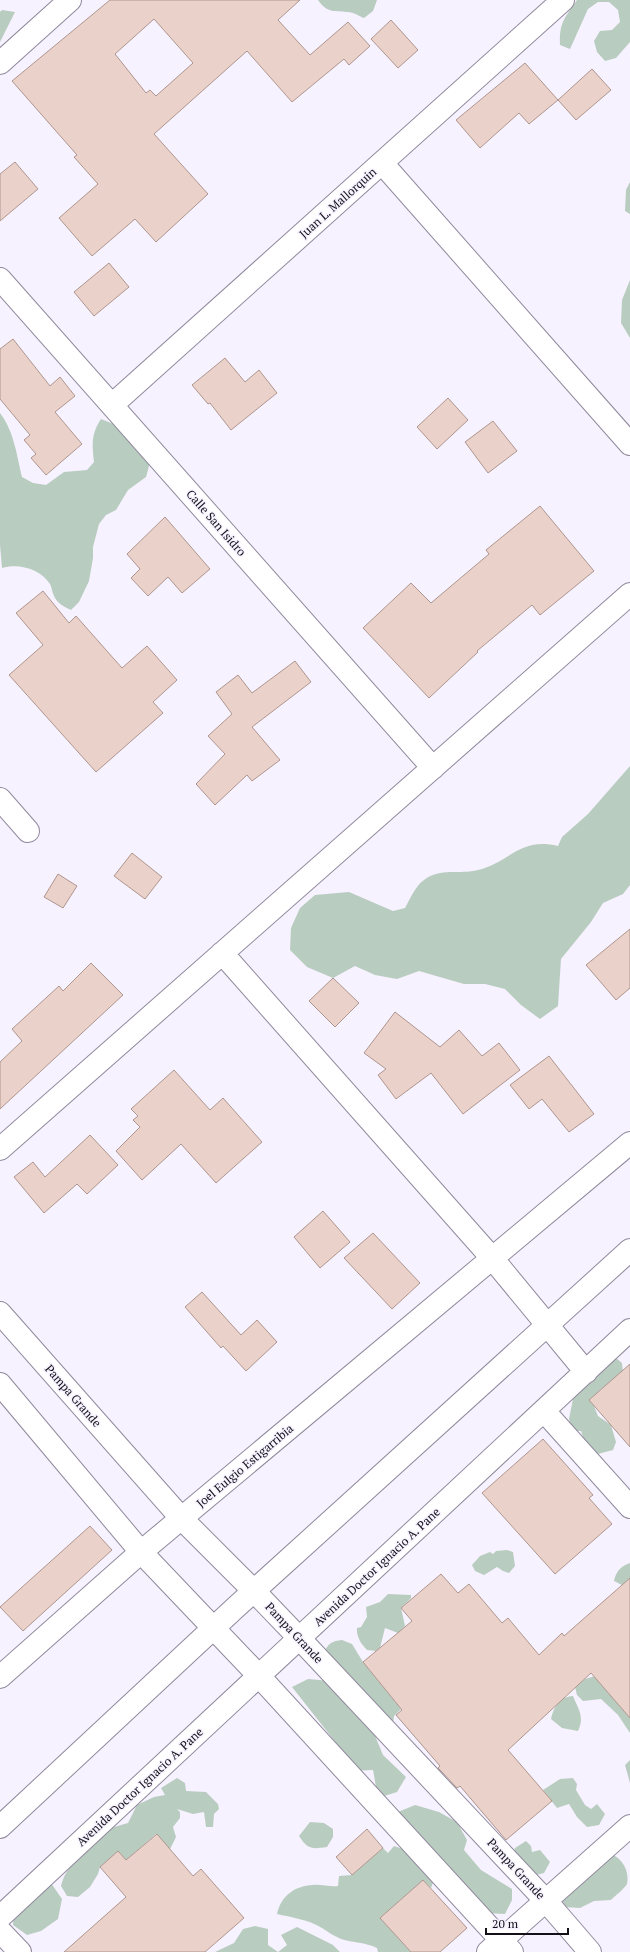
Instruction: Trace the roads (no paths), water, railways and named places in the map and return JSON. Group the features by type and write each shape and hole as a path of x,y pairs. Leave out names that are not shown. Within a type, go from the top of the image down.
{"street":[{"path":"0,63 70,0"},
{"name":"Juan L. Mallorquin","path":"112,405 564,0"},
{"path":"382,163 630,444"},
{"name":"Calle San Isidro","path":"2,286 112,405 433,768"},
{"path":"0,1149 630,594"},
{"path":"0,799 28,831"},
{"path":"222,953 492,1258 586,1372"},
{"name":"Joel Eulgio Estigarribia","path":"0,1677 141,1552 630,1142"},
{"path":"0,1827 213,1628 630,1250"},
{"name":"Pampa Grande","path":"0,1313 182,1519 300,1639 546,1900 590,1952"},
{"name":"Avenida Doctor Ignacio A. Pane","path":"0,1917 630,1330"},
{"path":"0,1384 141,1552 259,1676 501,1948 546,1900 630,1826"},
{"path":"544,1411 630,1507"},
{"path":"0,1931 20,1952"}]}
